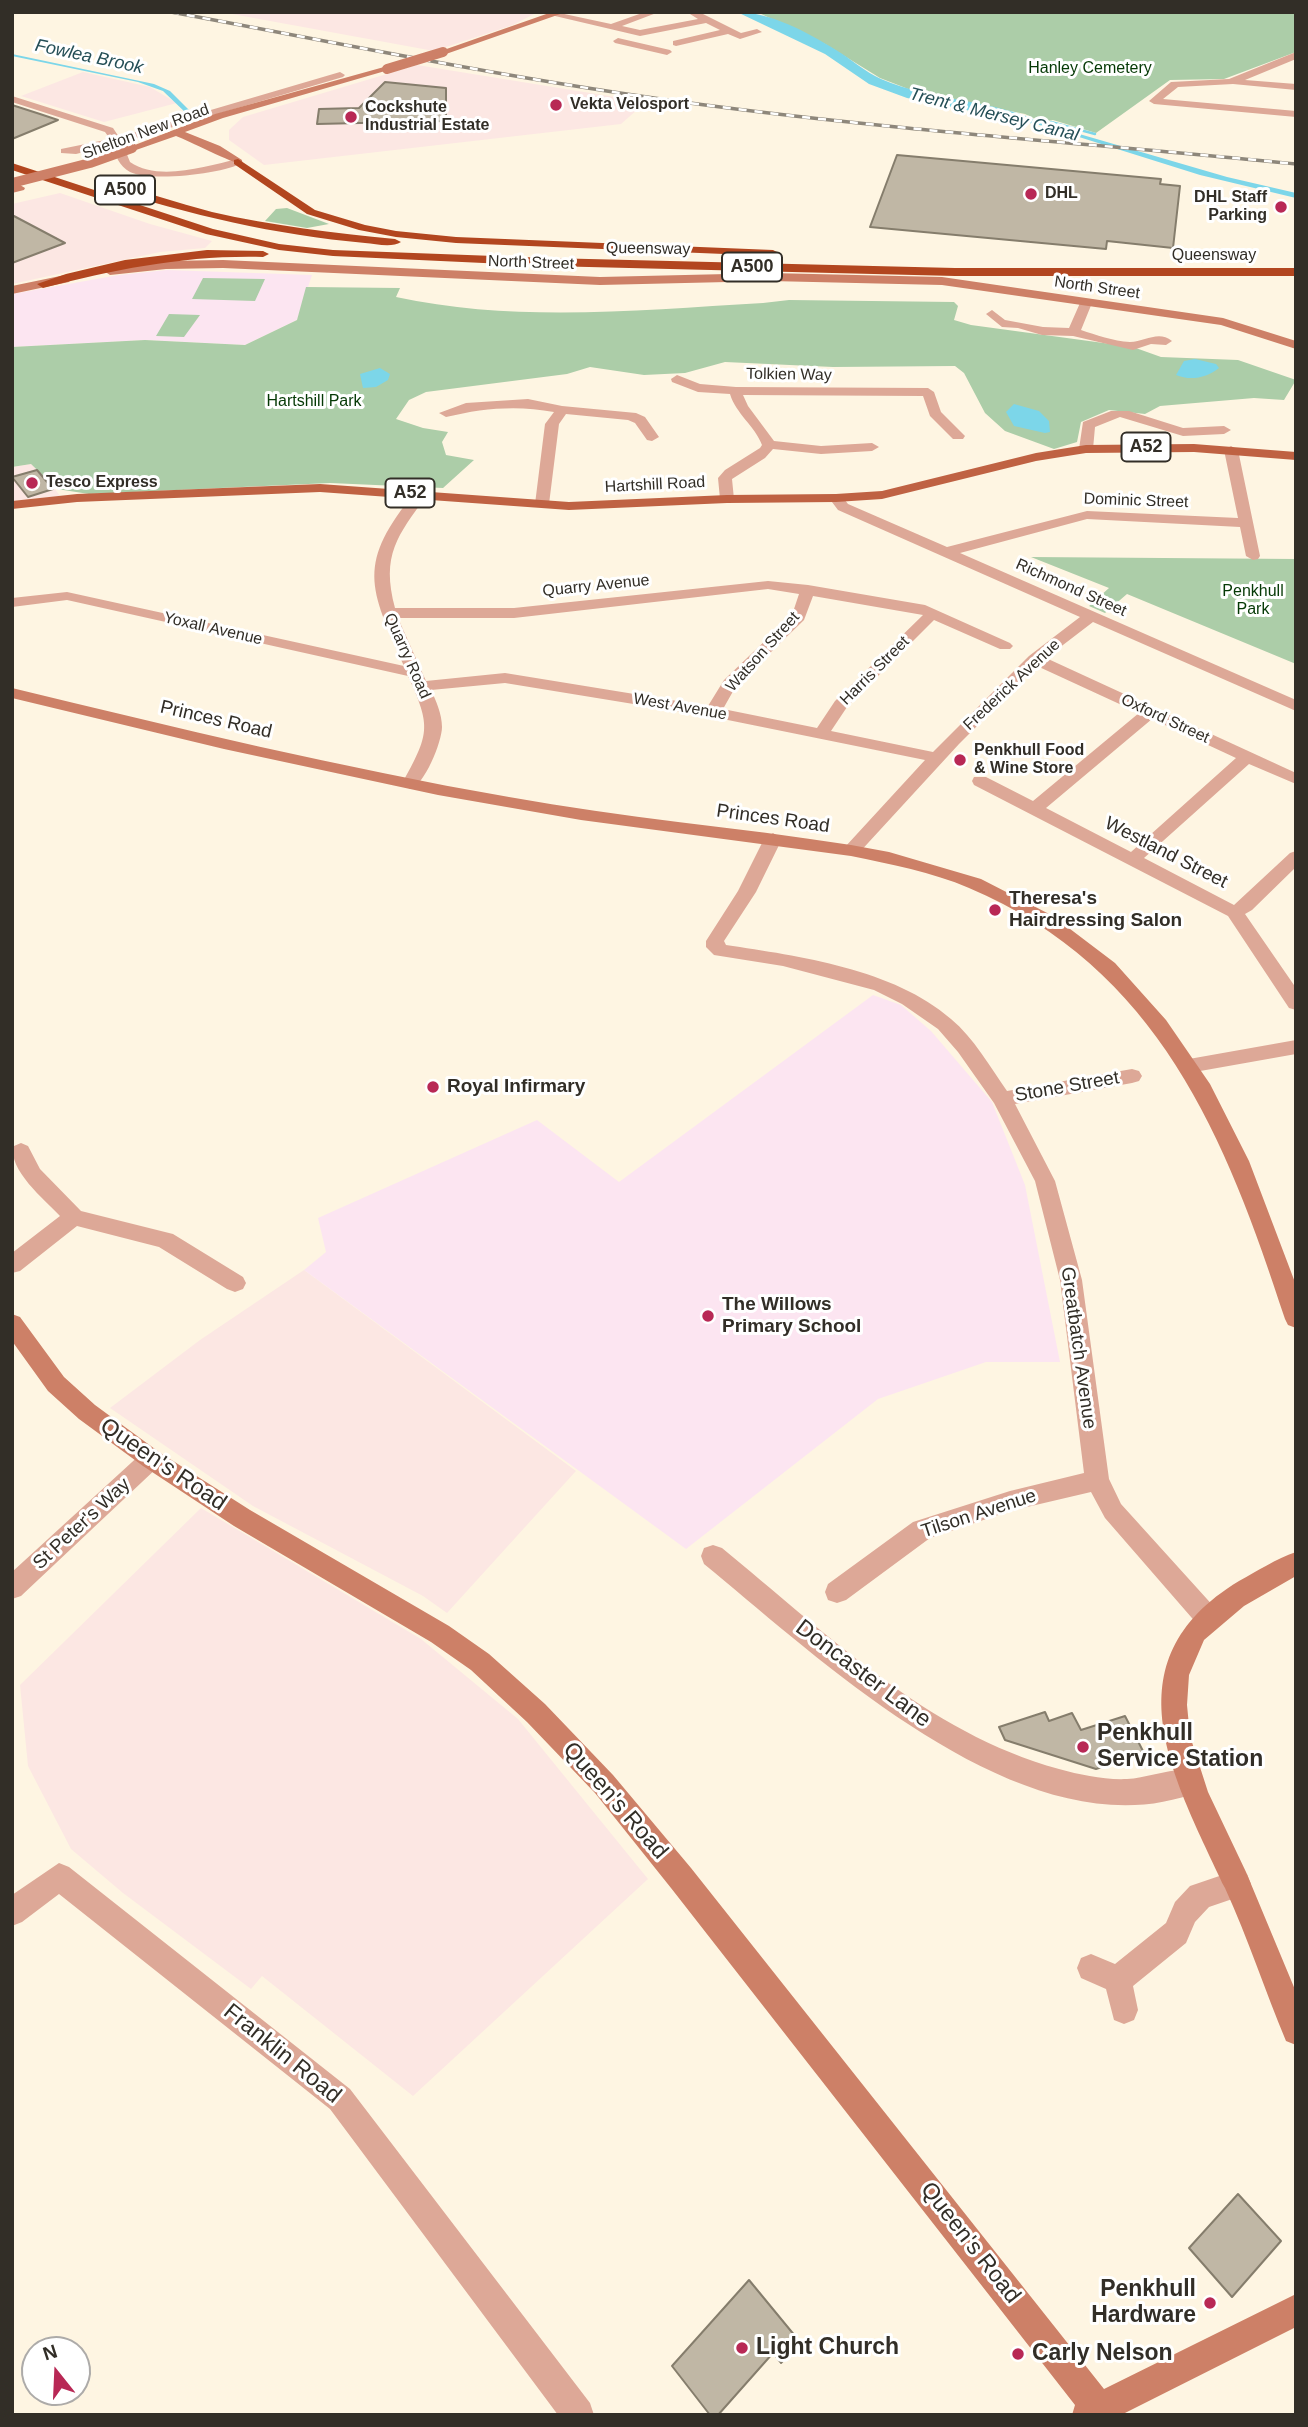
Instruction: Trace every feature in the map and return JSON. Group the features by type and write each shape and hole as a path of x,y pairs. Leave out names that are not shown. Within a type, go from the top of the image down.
{"highway":[{"name":"A500","path":"40,162 80,175"},
{"path":"238,162 311,212 363,228 396,234 456,240 788,254"},
{"name":"Queensway","path":"12,166 210,232 279,247 364,255 955,272 1296,272"},
{"name":"Queensway","path":"93,180 239,223 362,240 455,246 1296,265"},
{"path":"43,284 107,267 187,254 258,253 396,261 548,262"},
{"path":"948,259 1283,259"},
{"path":"955,272 1034,276 1296,278"}],"main road":[{"name":"Hartshill Road","path":"12,505 77,498 287,489 355,489 587,506 727,499 836,498 882,495 1036,457 1086,449 1230,450 1296,456"}],"street":[{"path":"593,35 655,12"},
{"path":"691,12 740,36 757,32"},
{"path":"553,13 648,33 706,20"},
{"name":"Shelton New Road","path":"132,152 148,152 219,116 443,52 553,13"},
{"path":"676,43 729,31"},
{"path":"606,38 667,52"},
{"path":"1231,82 1296,55"},
{"path":"1284,60 1296,62"},
{"path":"65,151 76,152 340,75"},
{"path":"1296,87 1231,82 1175,84 1154,101 1296,114"},
{"path":"1248,110 1249,83"},
{"name":"Shelton New Road","path":"15,187 132,152 288,97"},
{"path":"12,99 109,130 128,166 149,173 170,173 238,162"},
{"path":"216,148 212,134 223,121"},
{"path":"182,134 216,148 238,162"},
{"path":"148,152 176,144 200,143"},
{"name":"North Street","path":"12,290 102,272 166,265 314,267 600,281 770,277 942,281 1230,324 1296,345"},
{"path":"1074,332 1086,303"},
{"path":"992,314 1002,323 1062,333 1074,332 1133,346 1150,340 1166,341"},
{"path":"677,379 698,388 736,391"},
{"name":"Tolkien Way","path":"769,445 762,428 746,413 738,400 736,391 929,392 935,413 958,436"},
{"path":"446,413 463,402 528,403 562,410 631,416 640,420 652,437"},
{"path":"542,504 552,424 562,410"},
{"path":"1086,449 1088,425 1100,417 1122,412 1142,416 1169,429 1193,433 1224,430"},
{"path":"727,499 725,478 742,463 759,457 769,445 821,450 872,447"},
{"path":"1230,450 1253,556"},
{"name":"Quarry Road","path":"410,784 429,747 434,722 387,613 379,570 387,539 404,512 421,494"},
{"name":"Richmond Street","path":"836,498 844,507 1296,706"},
{"name":"Dominic Street","path":"946,552 1087,515 1246,523"},
{"name":"Quarry Avenue","path":"387,613 514,613 768,584 808,589"},
{"path":"808,589 920,608 1005,646"},
{"name":"Watson Street","path":"713,712 730,683 799,617 808,589"},
{"name":"Yoxall Avenue","path":"12,603 66,596 400,671 417,678"},
{"name":"Harris Street","path":"822,733 841,704 933,613"},
{"name":"Frederick Avenue","path":"851,851 1035,660 1091,616"},
{"name":"Oxford Street","path":"1035,660 1296,779"},
{"name":"West Avenue","path":"417,678 505,678 713,712 938,758"},
{"name":"Princes Road","path":"12,693 220,743 410,784 585,816 773,839 889,858 955,877 1017,904 1051,923 1093,953 1131,988 1163,1027 1220,1118 1245,1171 1277,1256 1296,1319"},
{"path":"1034,809 1150,712"},
{"path":"1133,859 1246,757"},
{"name":"Westland Street","path":"980,781 1234,912 1293,995"},
{"name":"Greatbatch Avenue","path":"773,839 747,892 715,941 715,947 721,951 838,972 880,985 909,999 945,1024 965,1047 1002,1099 1045,1181 1071,1280 1097,1480 1113,1511 1207,1617"},
{"path":"1234,912 1246,906 1296,857"},
{"path":"1189,1066 1296,1047"},
{"name":"Stone Street","path":"1002,1099 1132,1076"},
{"path":"21,1150 26,1177 74,1217 165,1240 235,1283"},
{"path":"12,1265 74,1217"},
{"name":"Queen's Road","path":"12,1323 56,1384 87,1412 151,1459 242,1518 440,1634 480,1662 536,1713 604,1784 830,2064 1092,2412"},
{"name":"St Peter's Way","path":"12,1588 151,1459"},
{"name":"Tilson Avenue","path":"836,1592 922,1530 1010,1501 1097,1480"},
{"name":"Doncaster Lane","path":"713,1556 876,1689 944,1735 1013,1768 1073,1787 1127,1792 1191,1782"},
{"path":"1296,1563 1207,1617 1187,1644 1175,1677 1173,1707 1178,1741 1191,1782 1237,1884 1296,2031"},
{"name":"Franklin Road","path":"12,1912 59,1877 340,2099 578,2415"},
{"path":"1118,1980 1176,1933 1185,1912 1200,1896 1237,1884"},
{"path":"1091,1968 1118,1980"},
{"path":"1118,1980 1124,2010"},
{"path":"1092,2412 1292,2308"}],"shaded area":[{"path":"221,12 534,14 513,25 434,51"},
{"path":"417,65 646,102 621,124 264,165 229,140 229,130 243,117"},
{"path":"83,72 150,87 177,103 104,122 21,96"},
{"path":"60,193 150,224 212,241 205,248 160,252 12,284 12,204"},
{"path":"167,270 312,275 297,320 245,345 145,340 12,347 12,294 119,275"},
{"path":"31,464 40,469 60,496 12,501 12,467"},
{"name":"The Willows Primary School","path":"873,995 901,1005 931,1031 992,1102 1025,1185 1060,1362 986,1362 878,1399 686,1549 304,1270 326,1252 318,1218 537,1120 619,1182"},
{"path":"304,1270 576,1471 447,1613 423,1596 253,1506 110,1408 200,1340"},
{"path":"201,1508 421,1639 518,1719 648,1879 413,2096 262,1976 251,1989 123,1893 71,1849 28,1766 20,1685"}],"green space":[{"name":"Hanley Cemetery","path":"757,12 1296,12 1296,52 1224,79 1170,80 1096,133 1053,120 1041,122 1025,114 916,92 880,78 825,44"},
{"path":"287,208 329,224 307,228 265,221 276,209"},
{"path":"203,278 265,279 255,301 192,299"},
{"name":"Hartshill Park","path":"306,287 400,288 396,297 441,305 533,312 625,311 789,300 954,302 958,306 954,320 971,325 1133,347 1161,357 1238,360 1296,380 1284,400 1254,398 1160,406 1145,414 1109,410 1081,422 1077,442 1054,449 1005,431 985,413 964,373 955,366 833,367 725,362 685,373 644,375 590,367 567,374 426,392 409,400 396,419 423,428 448,432 442,442 446,455 474,460 443,488 330,483 89,494 57,489 31,464 12,467 12,347 145,340 245,345 297,320"},
{"path":"169,314 200,315 184,337 156,336"},
{"name":"Penkhull Park","path":"1031,557 1296,559 1296,664 1127,594 1105,613 1089,606 1109,588"}],"water":[{"name":"Trent & Mersey Canal","path":"737,12 762,15 788,24 825,43 875,76 901,87 1005,110 1227,177 1296,193 1296,198 1200,175 1044,126 907,98 869,84 825,54"},
{"path":"12,54 154,84 170,91 192,113 187,114 163,91 138,82"},
{"path":"1195,359 1216,364 1219,368 1198,377 1176,375 1184,361"},
{"path":"380,368 390,374 388,380 376,387 363,388 360,374"},
{"path":"1014,404 1039,411 1049,421 1050,432 1014,426 1006,412"}],"building":[{"path":"385,82 446,88 446,121 317,124 319,109 359,108"},
{"path":"12,105 40,114 58,120 12,139"},
{"name":"DHL","path":"897,155 1161,179 1160,184 1180,186 1173,248 1107,241 1106,249 870,227"},
{"path":"12,215 65,243 12,263"},
{"name":"Tesco Express","path":"37,470 53,489 28,497 12,477"},
{"name":"Penkhull Service Station","path":"1045,1712 1049,1721 1072,1713 1081,1730 1125,1716 1144,1753 1096,1769 1005,1740 999,1727"},
{"path":"1238,2194 1281,2241 1232,2297 1189,2248"},
{"name":"Light Church","path":"749,2280 800,2342 781,2363 773,2353 718,2415 710,2415 672,2366"}],"waterway":[{"name":"Trent & Mersey Canal","path":"1051,122 1095,134"}],"railway":[{"path":"171,12 638,96 926,130 1296,164"}],"place":[{"name":"Vekta Velosport","path":"556,105"},
{"name":"Cockshute Industrial Estate","path":"351,117"},
{"name":"DHL","path":"1031,194"},
{"name":"DHL Staff Parking","path":"1281,207"},
{"name":"Tesco Express","path":"32,483"},
{"name":"Penkhull Food & Wine Store","path":"960,760"},
{"name":"Theresa's Hairdressing Salon","path":"995,910"},
{"name":"Royal Infirmary","path":"433,1087"},
{"name":"The Willows Primary School","path":"708,1316"},
{"name":"Penkhull Service Station","path":"1083,1747"},
{"name":"Penkhull Hardware","path":"1210,2303"},
{"name":"Light Church","path":"742,2348"},
{"name":"Carly Nelson","path":"1018,2354"}],"water label":[{"name":"Fowlea Brook","path":"89,57"}]}
